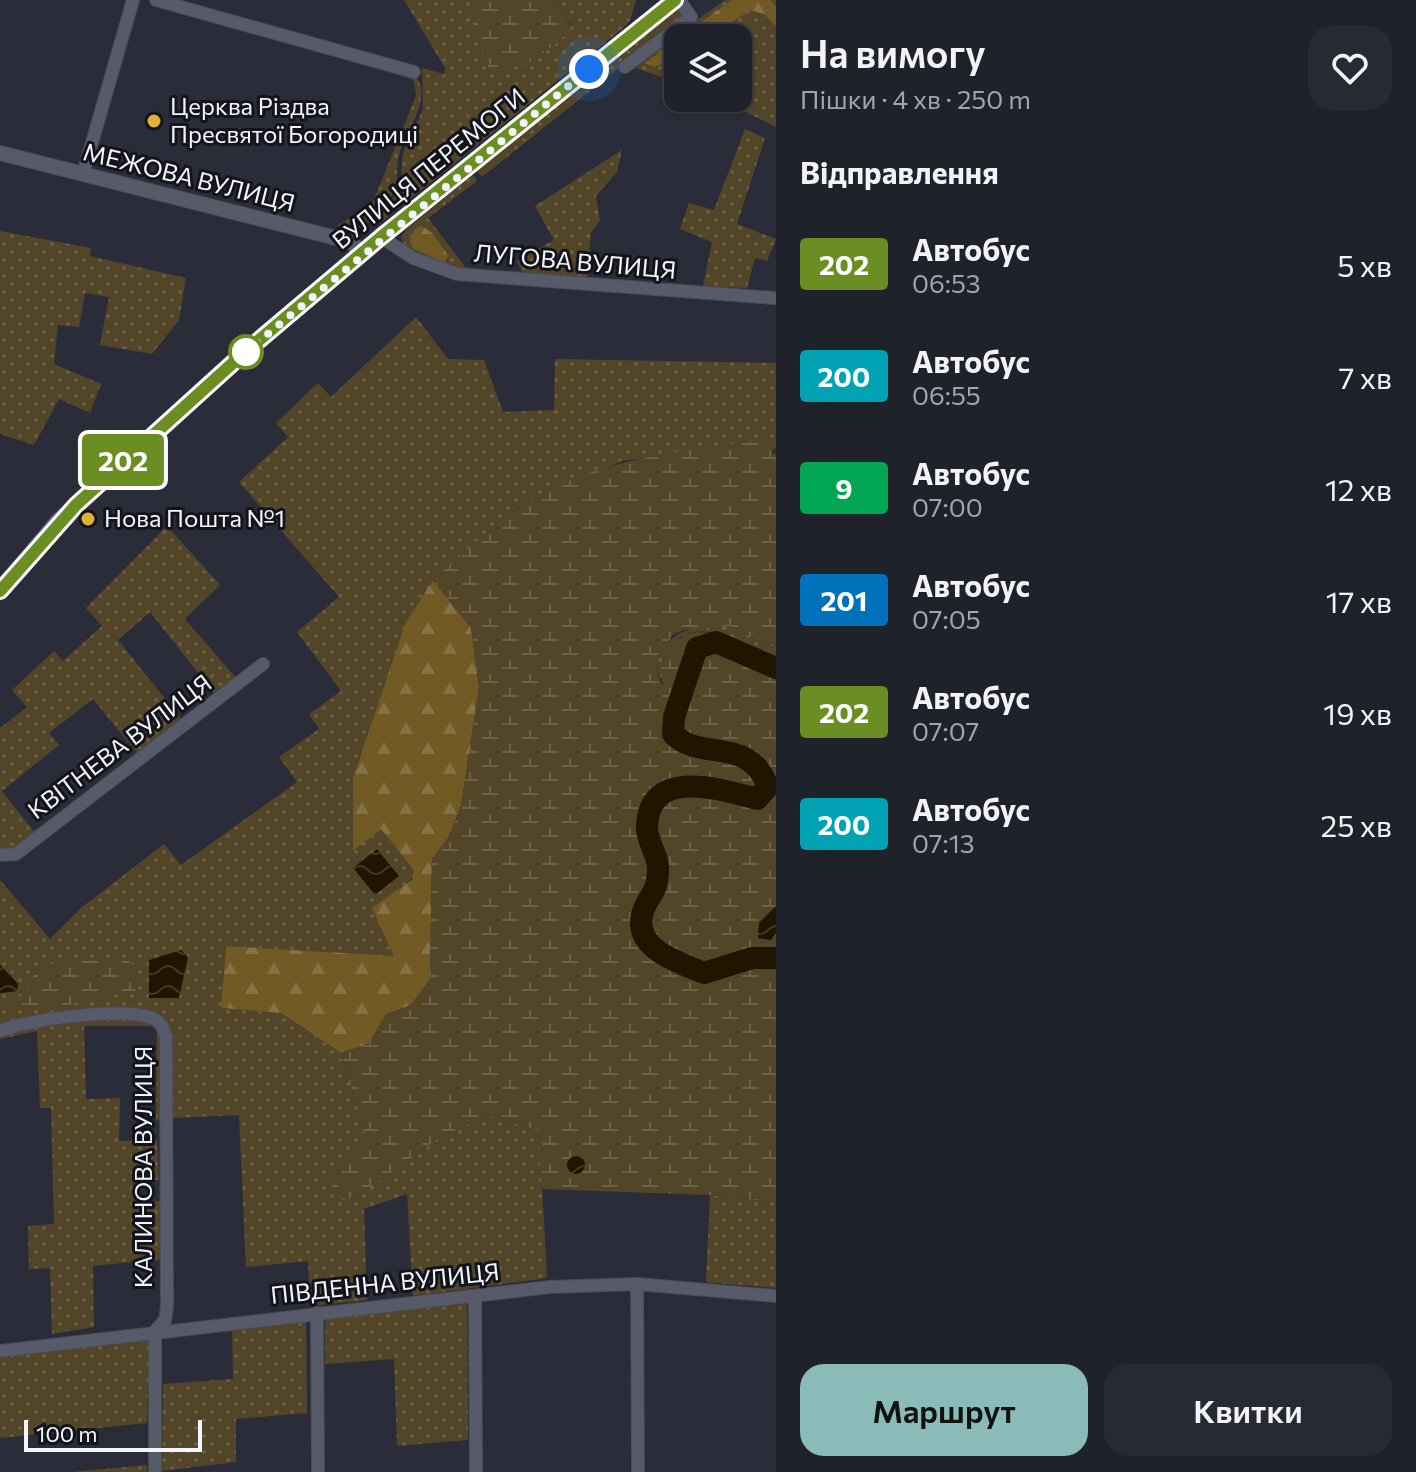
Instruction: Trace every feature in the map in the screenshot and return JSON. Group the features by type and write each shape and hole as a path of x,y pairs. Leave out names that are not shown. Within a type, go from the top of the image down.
{"main road":[{"name":"ВУЛИЦЯ ПЕРЕМОГИ","path":"0,591 58,522 111,471 381,237 677,0"}],"street":[{"path":"83,174 133,0"},
{"path":"156,0 414,72"},
{"path":"625,67 691,17 677,0"},
{"name":"МЕЖОВА ВУЛИЦЯ","path":"0,153 352,242 361,254"},
{"name":"ЛУГОВА ВУЛИЦЯ","path":"381,237 413,258 457,274 774,298"},
{"name":"КВІТНЕВА ВУЛИЦЯ","path":"0,855 16,854 263,664"},
{"name":"КАЛИНОВА ВУЛИЦЯ","path":"0,1031 69,1017 139,1015 155,1019 163,1027 166,1037 168,1272 165,1320 155,1331 155,1472"},
{"path":"637,1284 638,1472"},
{"name":"ПІВДЕННА ВУЛИЦЯ","path":"0,1351 550,1287 637,1284 776,1296"},
{"path":"475,1297 476,1472"},
{"path":"317,1313 318,1472"}],"green space":[{"path":"404,0 475,0 469,13 571,25 554,0 636,0 630,21 622,29 379,224 376,221 400,188 403,154 423,109 422,68 444,74 445,68"},
{"path":"475,0 554,0 571,26 569,35 523,66 490,71 469,13"},
{"path":"725,0 776,0 776,127 745,112 752,112 752,24 692,24"},
{"path":"732,0 770,0 776,7 776,26 764,14 750,10 730,24 699,24"},
{"path":"679,8 684,16 674,24 664,24 664,32 482,177 477,171"},
{"path":"664,44 664,78 636,68"},
{"path":"664,49 664,63 654,67 645,63"},
{"path":"389,67 417,78 421,87 419,106 399,155 393,195 372,221 354,230 345,230 337,225 370,209 416,96 414,80 387,71"},
{"path":"745,129 765,138 737,224 776,239 767,261 755,258 747,288 703,286 712,242 680,229 689,203 714,210"},
{"path":"622,150 617,172 596,196 600,221 591,232 587,279 524,275 517,261 554,240 535,206"},
{"path":"473,175 477,181 428,218 466,268 438,265 405,248 401,237 408,228"},
{"path":"423,227 432,233 448,255 444,263 413,248 410,241 415,229"},
{"path":"0,231 91,248 90,256 186,278 179,320 152,354 100,345 109,297 85,293 79,327 58,325 54,364 101,384 90,413 59,399 34,445 0,434"},
{"path":"416,317 448,359 484,360 503,412 554,410 555,359 776,363 776,438 622,461 517,508 433,580 405,624 353,778 354,850 381,829 413,869 395,957 226,946 221,1008 281,1013 341,1053 365,1134 331,1179 340,1201 360,1195 440,1137 488,1115 539,1131 547,1278 413,1296 407,1194 364,1209 367,1300 310,1306 308,1261 246,1267 239,1115 173,1118 170,1037 157,1016 0,1027 0,993 17,991 18,984 0,965 0,880 50,939 81,908 164,844 181,865 297,782 279,757 319,729 309,714 341,691 297,632 339,597 239,482 288,437 276,423 318,383 331,397"},
{"path":"776,438 776,448 771,452 776,454 776,645 761,642 731,626 683,630 672,635 656,665 661,683 669,692 661,665 671,646 683,636 697,632 712,634 776,656 776,906 759,923 758,938 770,940 776,933 776,1202 710,1195 541,1189 539,1131 488,1115 440,1137 360,1195 340,1201 332,1195 331,1179 365,1134 341,1053 368,1044 386,1014 411,1005 430,979 432,859 448,838 461,806 479,687 471,628 433,580 518,508 578,477 642,458"},
{"path":"167,526 220,585 185,619 236,678 215,694 150,612 118,640 182,720 138,754 93,699 49,733 59,745 2,791 35,833 14,849 0,850 0,728 27,707 12,690 54,651 63,661 102,626 86,608"},
{"path":"433,580 471,628 479,687 461,806 448,838 432,859 430,979 411,1005 386,1015 368,1044 341,1053 281,1013 221,1008 226,946 394,956 372,908 412,880 413,869 381,829 353,851 353,778 405,624"},
{"path":"731,626 761,642 776,645 776,656 717,634 692,632 680,637 664,657 670,692 665,690 656,665 676,635 695,629"},
{"path":"106,959 128,961 137,967 139,985 134,992 55,1007 8,1006 13,999 24,995 38,965"},
{"path":"139,1018 160,1028 163,1120 156,1120 157,1030 152,1026 84,1026 86,1099 120,1098 119,1141 157,1140 159,1180 139,1181 140,1201 160,1201 162,1259 93,1266 94,1327 52,1334 50,1268 29,1269 28,1226 54,1224 51,1108 40,1108 37,1031 0,1039 0,1034 70,1020"},
{"path":"710,1195 776,1202 776,1288 706,1282"},
{"path":"467,1304 468,1440 397,1446 394,1359 325,1364 325,1318"},
{"path":"306,1320 307,1413 236,1419 236,1462 162,1471 163,1384 233,1379 232,1328"},
{"path":"149,1338 147,1423 0,1438 0,1357"},
{"path":"147,1465 147,1472 72,1472"}],"water":[{"path":"377,849 399,876 375,895 353,868"},
{"path":"776,906 776,933 771,940 758,938 759,923"},
{"path":"181,950 188,957 179,998 149,998 149,960"},
{"path":"0,965 18,984 17,991 0,993"},
{"path":"576,1156 585,1165 576,1174 567,1165"}],"waterway":[{"path":"776,668 716,642 697,648 674,717 673,734 697,747 737,755 749,761 760,771 768,787 757,799 688,786 659,796 650,809 647,828 658,865 657,878 642,915 641,927 645,937 661,953 704,973 752,958 776,958"}],"bus line":[{"name":"202","path":"0,591 58,522 245,352 381,237 675,0"}],"place":[{"name":"Церква Різдва Пресвятої Богородиці","path":"154,121"},
{"name":"Нова Пошта №1","path":"88,519"}],"route":[{"path":"246,352 381,237 589,69"}]}
